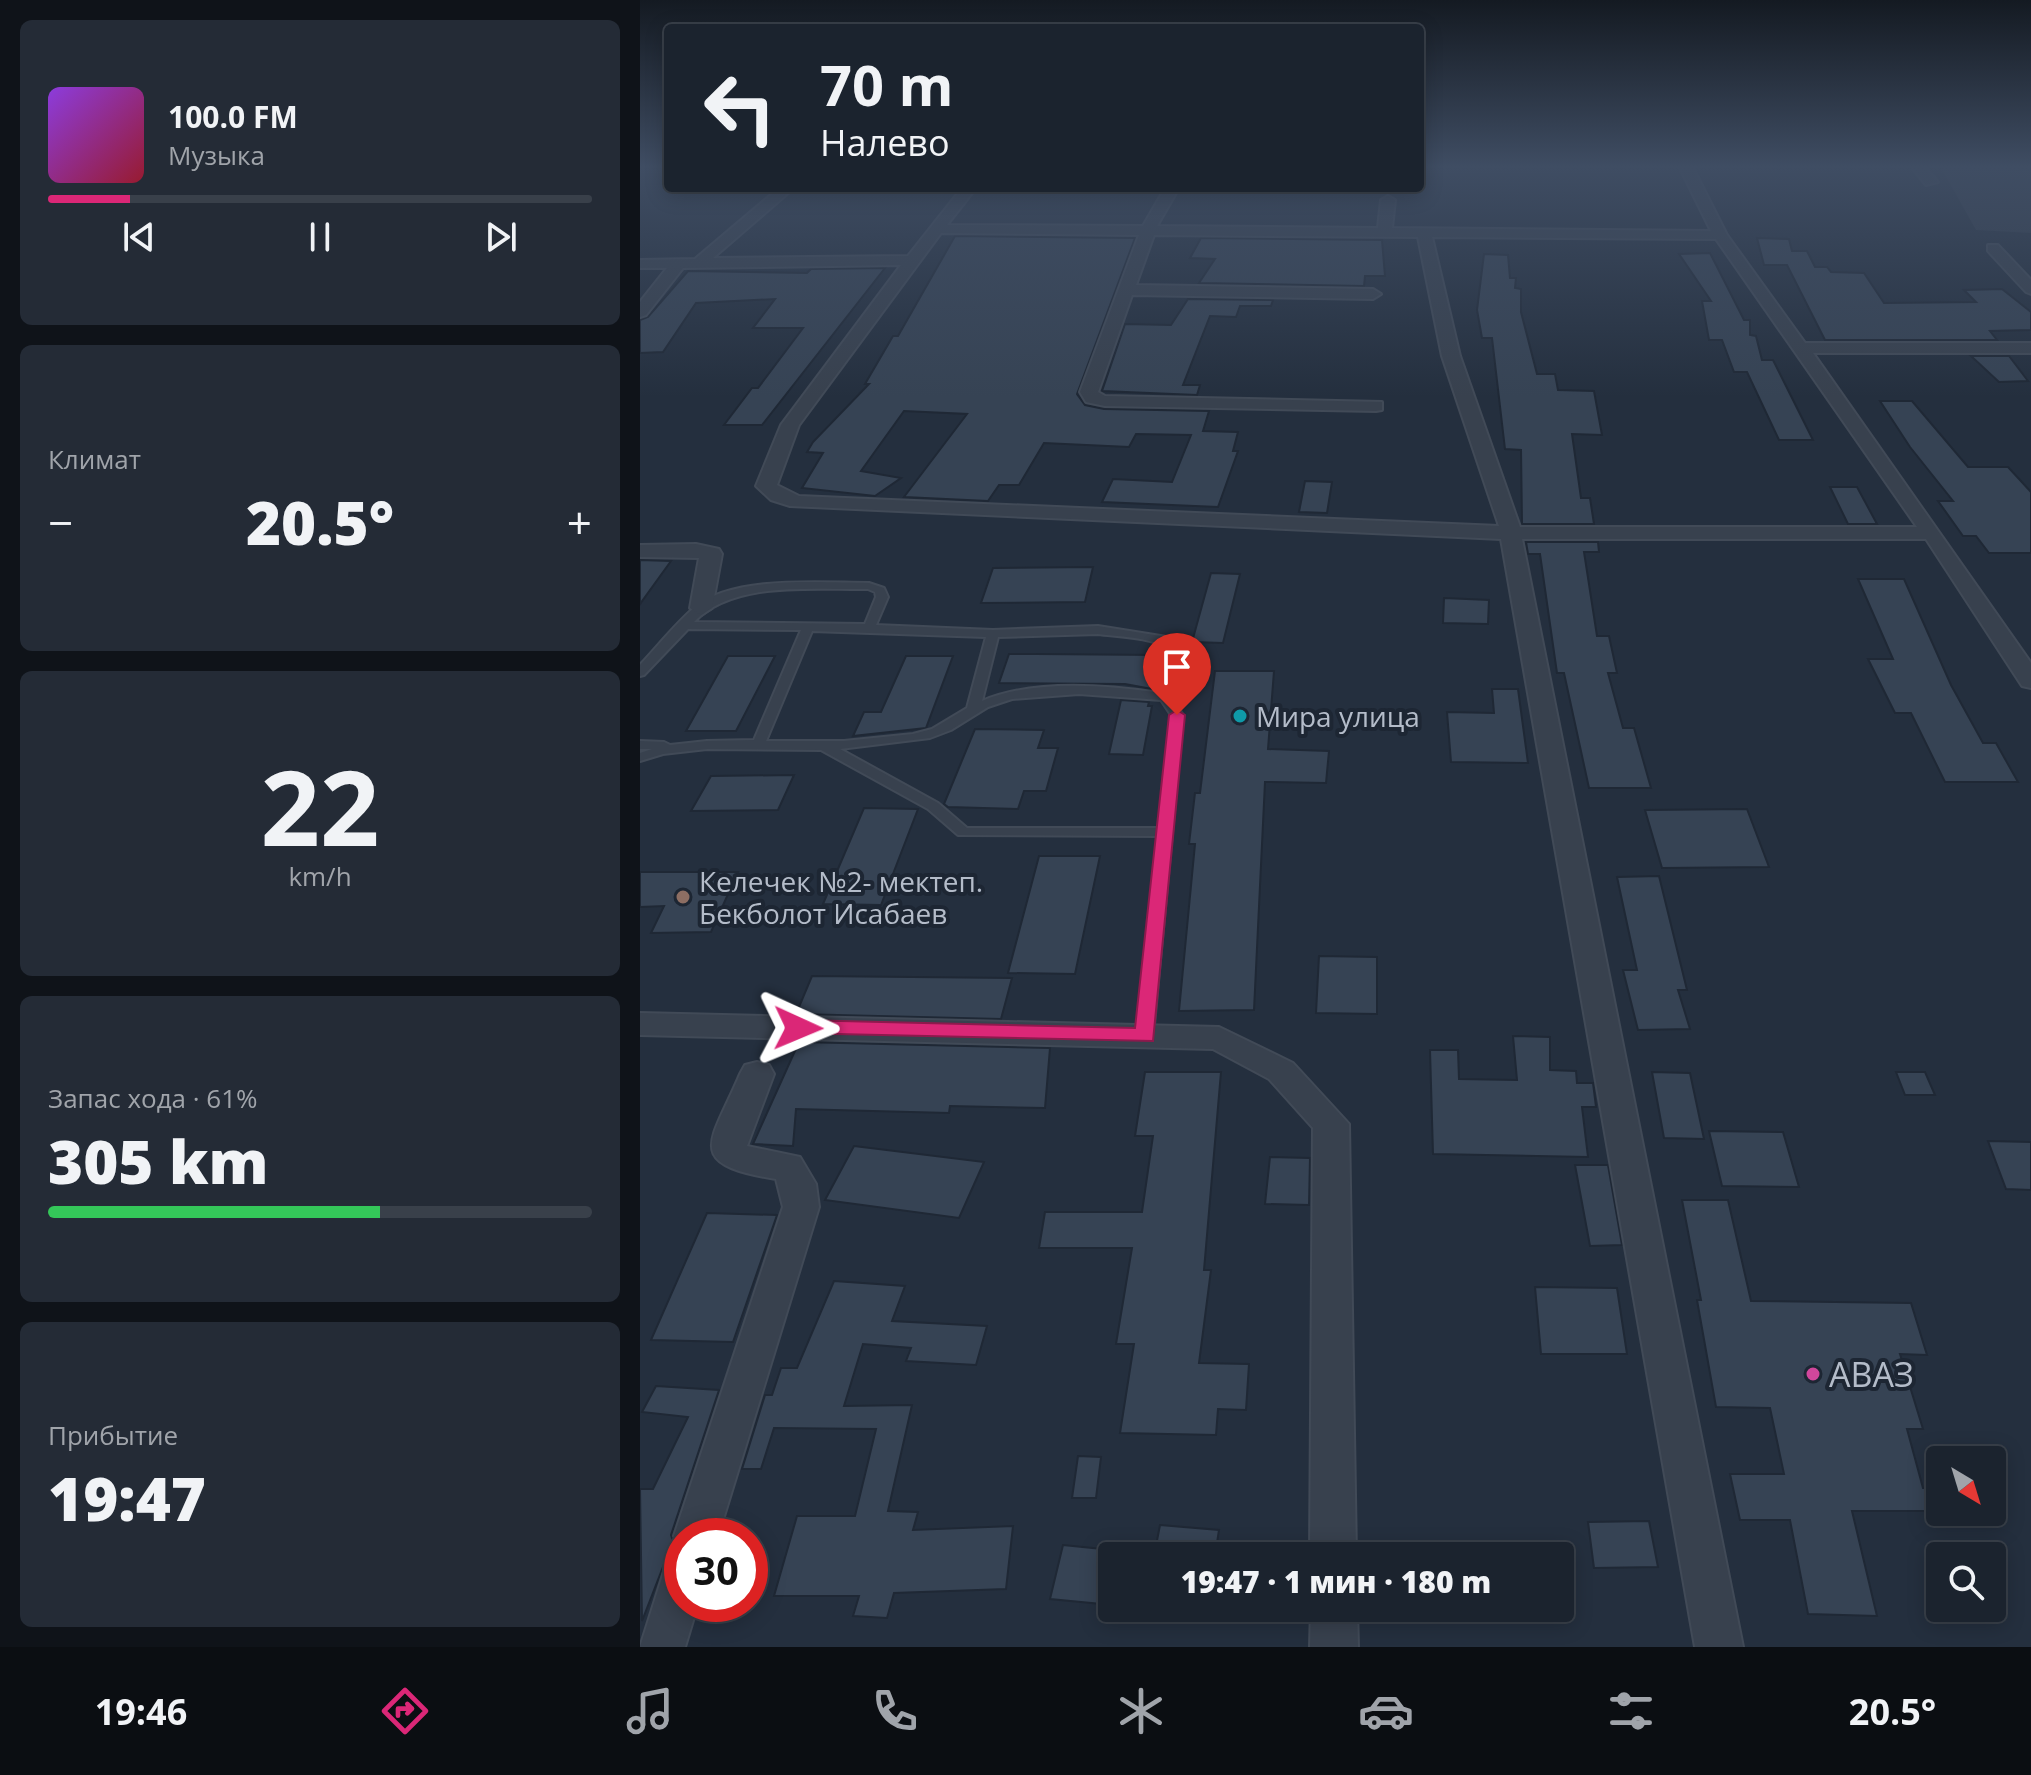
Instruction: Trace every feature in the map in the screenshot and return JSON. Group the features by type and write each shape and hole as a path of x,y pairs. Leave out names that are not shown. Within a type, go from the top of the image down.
{"street":[{"path":"699,263 723,243"},
{"path":"925,243 790,425 766,486 778,496 797,502 1512,533 1932,533"},
{"path":"1144,243 1089,392 1092,398 1105,401 1376,406"},
{"path":"1426,243 1451,356 1512,533 1511,545 1719,1647"},
{"path":"1726,243 1932,533 2031,681"},
{"path":"1993,248 2031,289"},
{"path":"640,264 912,260"},
{"path":"640,312 678,264"},
{"path":"1127,290 1373,294"},
{"path":"1801,348 2031,348"},
{"path":"640,551 696,550 711,554 701,608"},
{"path":"2002,637 2031,637"},
{"path":"640,1024 1219,1038 1281,1071 1331,1124 1333,1542"},
{"path":"702,1518 801,1207 798,1184 787,1167 742,1160 729,1152 730,1140 757,1074"},
{"path":"661,1647 669,1622"},
{"path":"1334,1622 1334,1647"}],"lane":[{"path":"640,672 701,608 752,588 869,586 880,590 882,597 869,628"},
{"path":"685,625 993,634 1098,630 1163,640 1176,647 1181,656 1165,697"},
{"path":"759,743 808,627"},
{"path":"973,710 993,634"},
{"path":"640,745 759,743 824,746 936,734 973,710 995,700 1020,695 1128,692 1165,697 1177,715 1145,1036"},
{"path":"640,757 672,746"},
{"path":"824,746 933,806 963,832 1166,832"}],"building":[{"path":"951,243 1133,243 1077,394 1085,405 1104,409 1209,411 1203,431 1238,432 1233,451 1238,451 1218,507 1102,502 1113,479 1172,482 1191,435 1136,434 1129,447 1044,443 1019,485 999,485 988,501 904,497 967,414 904,411 861,471 901,478 875,496 802,488 823,453 807,452 813,442 869,384 865,384 893,336 898,336"},
{"path":"1198,243 1382,243 1385,276 1365,276 1364,286 1199,283 1215,259 1190,258"},
{"path":"1758,243 1790,243 1792,251 1807,251 1815,267 1827,267 1831,272 1864,273 1884,303 1976,302 1964,290 2002,289 2031,312 2031,330 1990,331 1997,340 1825,340 1787,265 1764,265"},
{"path":"1710,253 1744,320 1750,320 1750,335 1756,336 1762,360 1773,360 1813,440 1779,440 1747,372 1734,372 1722,340 1709,340 1702,301 1711,301 1679,254"},
{"path":"1484,254 1508,255 1510,278 1516,278 1515,288 1521,289 1521,312 1537,374 1555,374 1558,390 1594,391 1602,435 1572,434 1581,498 1590,498 1594,524 1522,524 1521,450 1505,449 1492,338 1482,338 1477,310"},
{"path":"885,268 762,425 724,425 752,388 758,388 803,328 753,328 775,299 696,303 663,352 640,353 640,320 648,317 688,271 807,273 811,269"},
{"path":"1188,299 1273,300 1271,306 1240,306 1236,317 1210,316 1183,385 1200,385 1197,395 1102,391 1125,324 1171,325"},
{"path":"1971,356 2009,356 2028,381 1999,382"},
{"path":"1880,401 1912,401 1968,467 2008,467 2031,492 2031,553 1989,553 1976,536 1963,536 1938,501 1953,501 1910,447"},
{"path":"1305,481 1332,482 1327,513 1299,512"},
{"path":"1830,487 1857,487 1877,524 1848,524"},
{"path":"1526,542 1598,542 1599,552 1584,552 1597,636 1609,636 1617,673 1608,673 1623,728 1634,728 1651,788 1589,788 1564,673 1557,673 1540,554 1528,554"},
{"path":"640,560 671,561 640,604"},
{"path":"1093,567 1085,602 981,603 993,568"},
{"path":"1211,573 1240,574 1223,643 1192,642"},
{"path":"1858,579 1904,579 1951,685 1983,743 1996,743 2018,782 1945,782 1911,713 1895,713 1868,659 1893,659"},
{"path":"1444,598 1489,600 1488,624 1443,623"},
{"path":"1009,654 1159,655 1152,689 1125,684 999,683"},
{"path":"728,656 775,656 736,731 686,731"},
{"path":"906,656 953,656 926,728 853,736 864,712 881,712"},
{"path":"1215,671 1274,671 1268,749 1329,751 1326,783 1265,782 1254,1010 1179,1011 1195,844 1189,844 1195,793 1200,793"},
{"path":"1492,689 1518,689 1528,763 1451,762 1447,712 1494,713"},
{"path":"1121,700 1149,702 1148,706 1152,706 1143,755 1109,754"},
{"path":"975,729 1044,730 1038,748 1058,748 1046,791 1024,791 1018,809 948,807 944,804"},
{"path":"794,775 778,810 691,811 711,776"},
{"path":"864,808 918,809 881,905 823,904"},
{"path":"1747,809 1769,867 1662,868 1645,810"},
{"path":"1039,856 1100,856 1075,974 1008,973"},
{"name":"Келечек №2- мектеп. Бекболот Исабаев","path":"640,872 738,872 711,932 651,933 664,906 640,907"},
{"path":"1659,876 1687,990 1678,990 1690,1029 1638,1030 1623,970 1637,970 1617,877"},
{"path":"1319,956 1377,957 1377,1014 1316,1013"},
{"path":"812,976 1012,978 1001,1019 796,1014"},
{"path":"1513,1036 1550,1037 1550,1070 1576,1071 1577,1083 1593,1083 1596,1107 1582,1107 1588,1157 1433,1154 1430,1050 1458,1050 1459,1079 1517,1080"},
{"path":"799,1042 1050,1048 1045,1108 950,1106 949,1113 796,1109 793,1146 753,1144"},
{"path":"1145,1072 1221,1072 1204,1270 1211,1270 1199,1363 1249,1364 1246,1410 1218,1409 1216,1435 1120,1433 1134,1344 1116,1344 1132,1248 1039,1248 1045,1212 1142,1212 1153,1136 1135,1136"},
{"path":"1652,1072 1690,1073 1704,1139 1664,1138"},
{"path":"1896,1072 1925,1072 1935,1095 1905,1095"},
{"path":"1709,1131 1783,1132 1799,1187 1722,1186"},
{"path":"1988,1141 2031,1142 2031,1190 2006,1189"},
{"path":"854,1146 984,1162 959,1218 825,1200"},
{"path":"1270,1157 1310,1158 1309,1205 1265,1204"},
{"path":"1575,1165 1608,1165 1622,1245 1590,1246"},
{"path":"1682,1200 1728,1200 1751,1301 1911,1303 1927,1355 1900,1354 1923,1429 1907,1429 1923,1488 1926,1488 1926,1511 1852,1511 1877,1616 1808,1614 1790,1520 1740,1520 1730,1474 1784,1474 1770,1408 1716,1407 1697,1300 1701,1300"},
{"path":"707,1213 777,1215 733,1342 651,1340"},
{"path":"834,1281 905,1286 892,1321 987,1326 976,1365 906,1361 911,1348 863,1344 844,1406 912,1405 888,1511 918,1512 913,1530 1013,1526 1006,1589 894,1593 887,1618 853,1616 859,1596 774,1596 797,1516 855,1516 876,1429 774,1428 761,1469 742,1469 765,1395 772,1395 781,1368 797,1368"},
{"path":"1535,1287 1617,1288 1627,1354 1541,1354"},
{"path":"656,1386 719,1390 677,1518 664,1518 664,1564 642,1621 640,1489 653,1489 688,1417 642,1412"},
{"path":"1078,1456 1101,1457 1096,1498 1072,1498"},
{"path":"1649,1521 1658,1567 1594,1568 1588,1522"},
{"path":"1160,1525 1219,1530 1217,1542 1157,1542"},
{"path":"1063,1545 1098,1549 1098,1604 1050,1599"}],"place":[{"name":"Мира улица","path":"1240,716"},
{"name":"Келечек №2- мектеп. Бекболот Исабаев","path":"683,897"},
{"name":"АВАЗ","path":"1813,1374"}],"route":[{"path":"798,1028 1145,1036 1177,715"}]}
